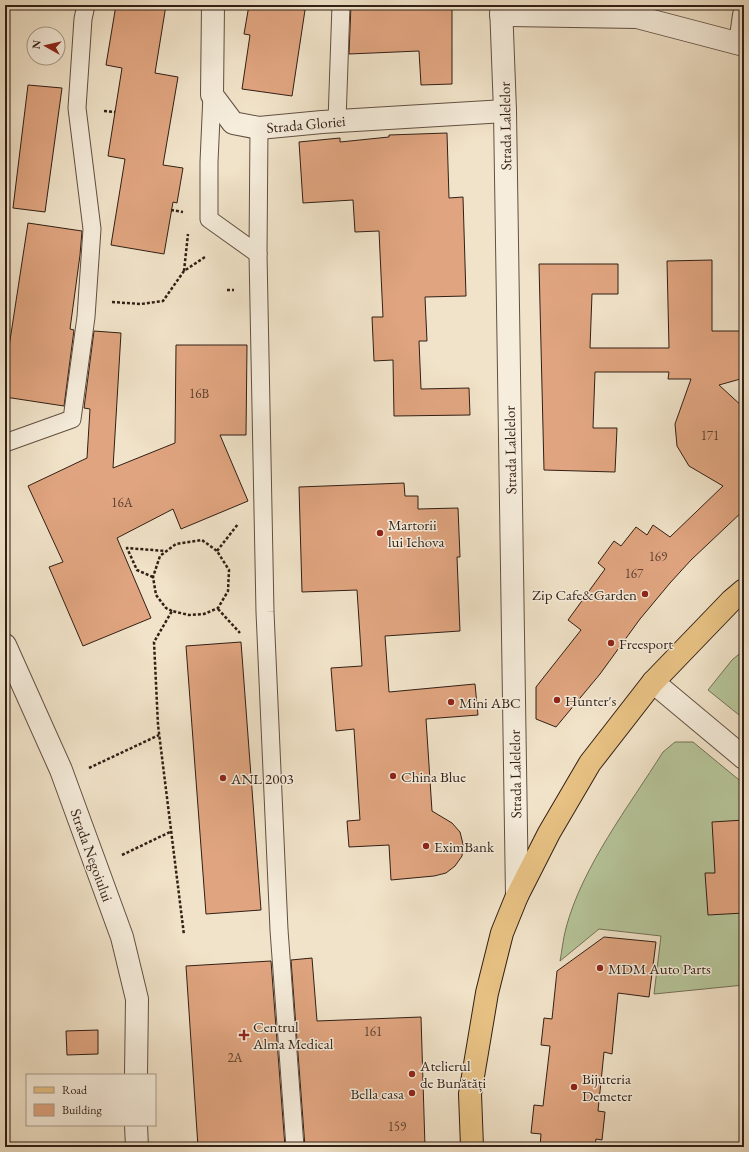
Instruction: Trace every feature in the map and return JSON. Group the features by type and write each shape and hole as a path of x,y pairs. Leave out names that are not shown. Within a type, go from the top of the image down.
{"main road":[{"path":"472,1147 470,1094 487,993 502,933 517,896 549,833 590,763 653,682 731,601 744,590"}],"street":[{"path":"212,95 213,5"},
{"path":"501,10 637,11 742,45 744,15"},
{"name":"Strada Lalelelor","path":"501,10 505,111 517,896"},
{"name":"Strada Gloriei","path":"212,95 233,123 259,128 337,121 505,111"},
{"name":"Strada Negoiului","path":"5,645 64,779 122,937 137,999 136,1074"},
{"path":"653,682 744,758"},
{"path":"136,1126 137,1147"}],"lane":[{"path":"5,443 72,419 88,299 92,229 76,108 83,19 86,5"},
{"path":"337,121 340,5"},
{"path":"212,95 209,162 209,219 258,254"},
{"path":"259,128 258,254 265,612 279,930 294,1147"}],"path":[{"path":"172,210 190,213"},
{"path":"184,271 188,228"},
{"path":"88,299 141,304 163,301 184,271 205,257"},
{"path":"202,540 218,551 229,570 228,591 218,608 204,614 189,615 166,608 156,595 153,577 160,556 166,551 176,544 202,540"},
{"path":"153,577 136,570 127,548 166,551"},
{"path":"218,608 240,634"},
{"path":"172,611 154,642 159,735 184,935"},
{"path":"64,779 159,735"},
{"path":"97,867 170,832"}],"green space":[{"path":"744,650 744,719 708,690 732,660"},
{"path":"675,742 693,742 744,784 744,985 654,994 661,936 599,929 560,961 565,932 573,905 583,882 608,837 663,752"}],"building":[{"path":"116,5 166,5 155,73 178,77 163,165 183,168 177,203 173,202 164,254 111,245 125,159 108,156 122,68 106,65"},
{"path":"249,5 289,5 288,7 305,10 292,96 242,89 250,35 244,34"},
{"path":"351,5 452,5 452,84 421,85 419,51 349,54"},
{"path":"28,85 62,88 45,212 13,208"},
{"path":"447,133 449,198 463,197 466,296 425,297 427,341 419,341 421,389 469,388 470,415 394,416 393,360 374,361 372,317 383,317 379,231 355,232 353,200 303,203 299,142 340,138 340,142 389,137 389,135"},
{"path":"28,223 82,231 70,329 74,330 64,406 5,397 5,373"},
{"path":"712,260 712,331 744,331 744,378 719,385 744,408 744,510 691,560 670,583 640,619 600,674 556,727 536,719 536,687 581,630 568,620 605,569 598,563 614,541 621,546 636,527 647,535 653,525 670,537 723,486 689,466 677,446 675,424 691,379 668,379 669,372 595,372 593,428 617,428 615,472 544,470 539,264 618,264 618,294 592,294 590,348 669,348 667,261"},
{"path":"94,331 121,333 113,468 175,443 176,345 247,345 246,435 220,435 248,501 181,529 173,509 117,538 151,618 83,646 49,567 63,562 28,486 87,458 90,409 84,408"},
{"path":"404,483 405,496 418,496 418,509 458,508 460,557 457,557 460,631 385,636 389,692 475,684 478,715 426,719 432,811 452,823 460,832 463,844 462,856 455,866 446,873 434,876 391,880 389,845 349,847 347,821 360,820 354,729 336,731 331,668 362,666 357,590 302,592 299,487"},
{"name":"ANL 2003","path":"241,642 261,910 206,914 186,646"},
{"path":"744,820 744,913 708,915 705,873 715,873 712,822"},
{"path":"604,937 656,942 649,997 618,993 612,1054 604,1052 598,1111 605,1112 602,1140 596,1139 595,1147 540,1147 541,1134 531,1133 534,1105 543,1106 550,1046 541,1045 544,1018 552,1019 557,971"},
{"path":"312,958 317,1021 421,1017 425,1147 305,1147 291,960"},
{"path":"271,961 285,1147 198,1147 186,966"},
{"path":"98,1030 98,1054 67,1055 66,1031"}],"place":[{"name":"Martorii lui Iehova","path":"380,533"},
{"name":"Zip Cafe&Garden","path":"645,594"},
{"name":"Freesport","path":"611,643"},
{"name":"Hunter's","path":"557,700"},
{"name":"Mini ABC","path":"451,702"},
{"name":"China Blue","path":"393,776"},
{"name":"ANL 2003","path":"223,778"},
{"name":"EximBank","path":"426,846"},
{"name":"MDM Auto Parts","path":"600,968"},
{"name":"Centrul Alma Medical","path":"244,1035"},
{"name":"Atelierul de Bunătăți","path":"412,1074"},
{"name":"Bijuteria Demeter","path":"574,1087"},
{"name":"Bella casa","path":"412,1093"}]}
